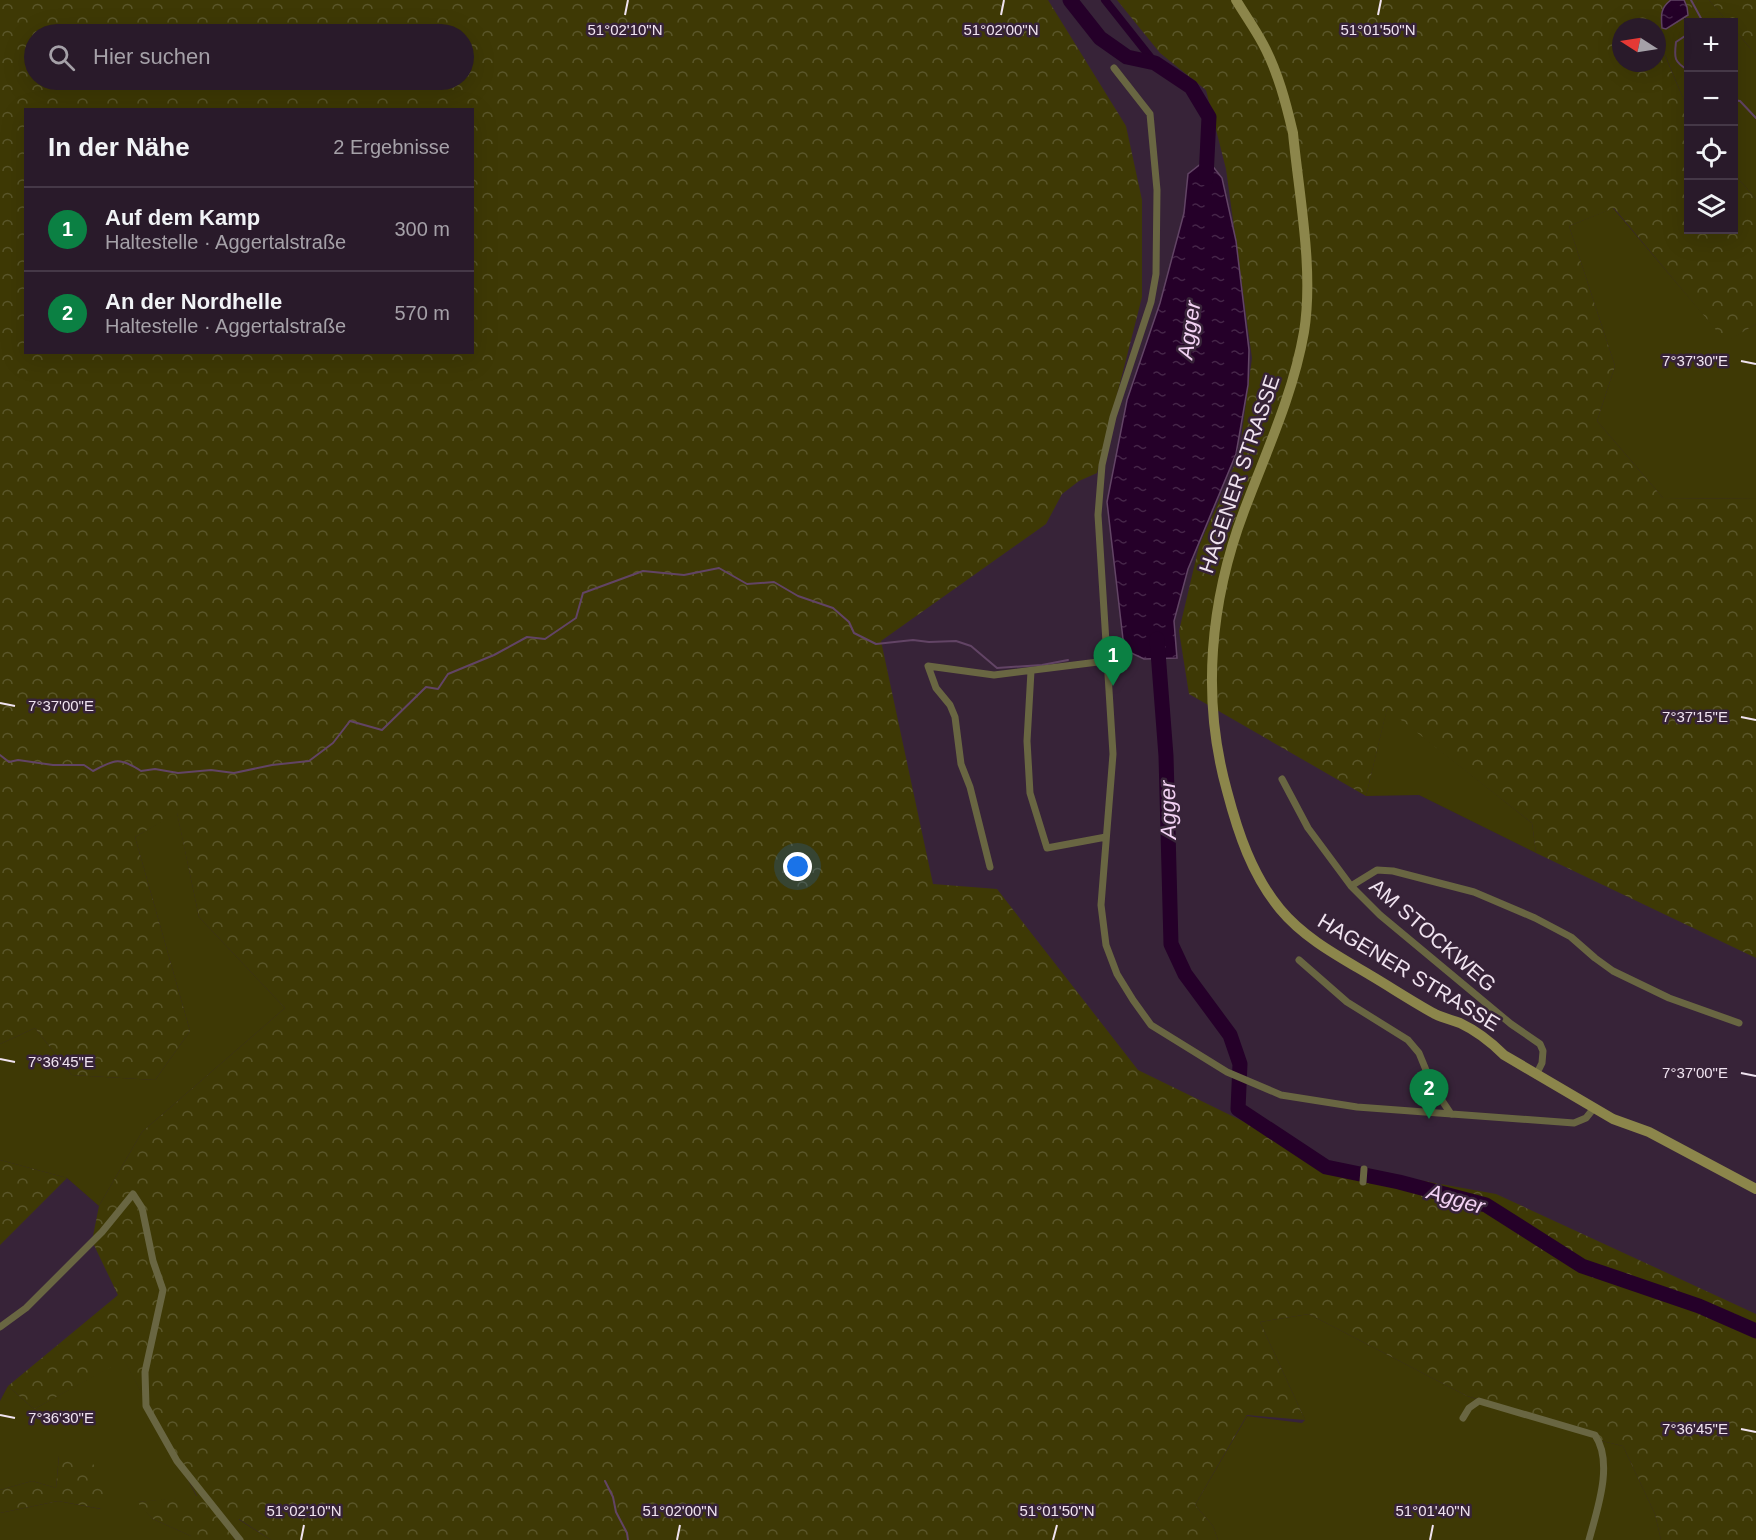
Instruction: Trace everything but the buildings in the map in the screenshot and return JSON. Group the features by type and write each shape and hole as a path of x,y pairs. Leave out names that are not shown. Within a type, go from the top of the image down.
{"main road":[{"name":"HAGENER STRASSE","path":"1236,0 1263,44 1288,112 1293,133 1308,281 1304,332 1294,375 1285,405 1239,524 1225,570 1215,615 1212,712 1219,762 1244,847 1269,894 1293,923 1325,948 1438,1016 1460,1023 1491,1042 1504,1055 1613,1119 1649,1132 1756,1189"}],"street":[{"path":"1114,68 1150,114 1157,190 1156,274 1151,302 1113,417 1102,465 1098,515 1113,754 1101,905 1106,945 1117,974 1132,1000 1151,1025 1227,1072 1281,1095 1357,1107 1574,1123 1586,1118 1594,1108"},
{"path":"990,867 970,787 961,764 955,717 950,705 936,688 928,666 994,675 1106,661"},
{"path":"1030,671 1027,741 1030,793 1047,848 1106,837"},
{"name":"AM STOCKWEG","path":"1282,779 1308,828 1351,886 1380,915 1511,1024 1540,1044 1543,1050 1542,1062 1536,1075"},
{"path":"1351,886 1377,870 1393,870 1474,892 1535,918 1571,937 1613,971 1669,998 1739,1023"},
{"path":"1299,960 1347,1002 1408,1041 1419,1053 1433,1087 1451,1113"},
{"path":"1363,1182 1364,1169"},
{"path":"0,1327 26,1308 102,1232 133,1194 142,1208 153,1262 163,1290 145,1372 146,1406 177,1461 240,1540"},
{"path":"1462,1418 1469,1408 1479,1401 1595,1435 1602,1445 1604,1479 1589,1540"}],"green space":[{"path":"0,0 1048,0 1126,126 1142,200 1142,297 1097,473 1079,481 1062,494 1046,524 881,641 933,884 997,889 1138,1070 1330,1164 1496,1194 1756,1314 1756,1540 1661,1540 1655,1514 1623,1446 1602,1441 1595,1434 1574,1427 1467,1396 1309,1314 1260,1322 1305,1420 1247,1415 1195,1505 1213,1526 1218,1540 271,1540 239,1519 233,1540 191,1540 191,1536 153,1519 137,1502 197,1496 124,1360 34,1409 8,1386 118,1295 92,1241 99,1206 142,1132 285,1008 199,917 177,813 135,837 190,1031 155,1080 72,1075 35,1028 0,1044"},
{"path":"1117,0 1698,0 1666,37 1666,18 1612,18 1612,72 1666,72 1666,58 1684,101 1684,234 1738,234 1738,179 1756,199 1756,324 1726,342 1614,208 1569,226 1615,366 1597,421 1663,498 1756,499 1756,958 1536,853 1532,823 1387,709 1366,796 1189,694 1179,631 1199,546 1239,455 1252,358 1226,169 1206,90 1160,53"},
{"path":"1698,0 1709,0 1725,18 1684,18 1684,100 1666,57 1666,36"},
{"path":"1709,0 1756,0 1756,55 1738,34 1738,18 1725,18"},
{"path":"1738,34 1756,55 1756,199 1738,179"},
{"path":"1613,208 1726,341 1756,324 1756,499 1663,498 1597,421 1615,366 1569,226"},
{"path":"1387,708 1532,823 1536,853 1419,795 1366,796"},
{"path":"177,812 199,917 285,1008 142,1132 99,1206 67,1178 0,1160 0,1044 35,1028 72,1075 155,1080 190,1031 135,837"},
{"path":"0,1160 67,1178 0,1245"},
{"path":"1309,1314 1467,1396 1594,1436 1603,1460 1603,1474 1599,1501 1588,1540 1218,1540 1213,1526 1195,1505 1247,1416 1302,1423 1305,1420 1260,1322"},
{"path":"124,1359 197,1497 138,1502 153,1519 191,1536 191,1540 0,1540 0,1513 58,1501 101,1509 59,1456 56,1488 32,1481 0,1490 0,1401 8,1386 34,1409"},
{"path":"1602,1441 1623,1446 1655,1514 1661,1540 1590,1540 1598,1511"},
{"path":"59,1456 86,1457 98,1469 105,1494 102,1509 58,1501 0,1513 0,1490 32,1481 56,1488"},
{"path":"238,1519 271,1540 233,1540"}],"water":[{"path":"1671,0 1684,0 1688,15 1666,29 1666,18 1661,18 1665,6"},
{"path":"1207,159 1222,178 1236,241 1249,350 1248,385 1236,454 1188,569 1174,621 1177,658 1144,659 1127,651 1123,639 1107,502 1127,400 1160,303 1184,213 1188,174"}],"waterway":[{"name":"Agger","path":"1070,0 1100,38 1127,57 1155,63 1191,87 1209,117 1206,178"},
{"path":"1105,0 1155,63"},
{"path":"1691,0 1701,18"},
{"path":"1684,37 1676,42 1675,52 1676,59 1684,67"},
{"path":"1738,101 1756,118"},
{"path":"0,755 9,762 18,760 53,765 84,765 93,771 117,761 128,763 141,771 155,769 178,773 211,770 234,773 272,765 309,761 333,743 350,721 382,730 426,687 438,689 448,674 494,655 527,637 545,639 576,618 583,593 643,571 684,575 719,568 747,584 774,582 798,596 833,608 849,622 854,633 876,644 913,640 956,641 971,646 997,668 1042,665 1068,660"},
{"name":"Agger","path":"1157,639 1166,756 1171,944 1185,974 1230,1035 1240,1064 1238,1109 1326,1167 1399,1182 1486,1205 1582,1266 1699,1306 1756,1331"},
{"path":"605,1481 628,1540"}],"place":[{"name":"Auf dem Kamp","path":"1113,686"},
{"name":"An der Nordhelle","path":"1429,1119"}]}
